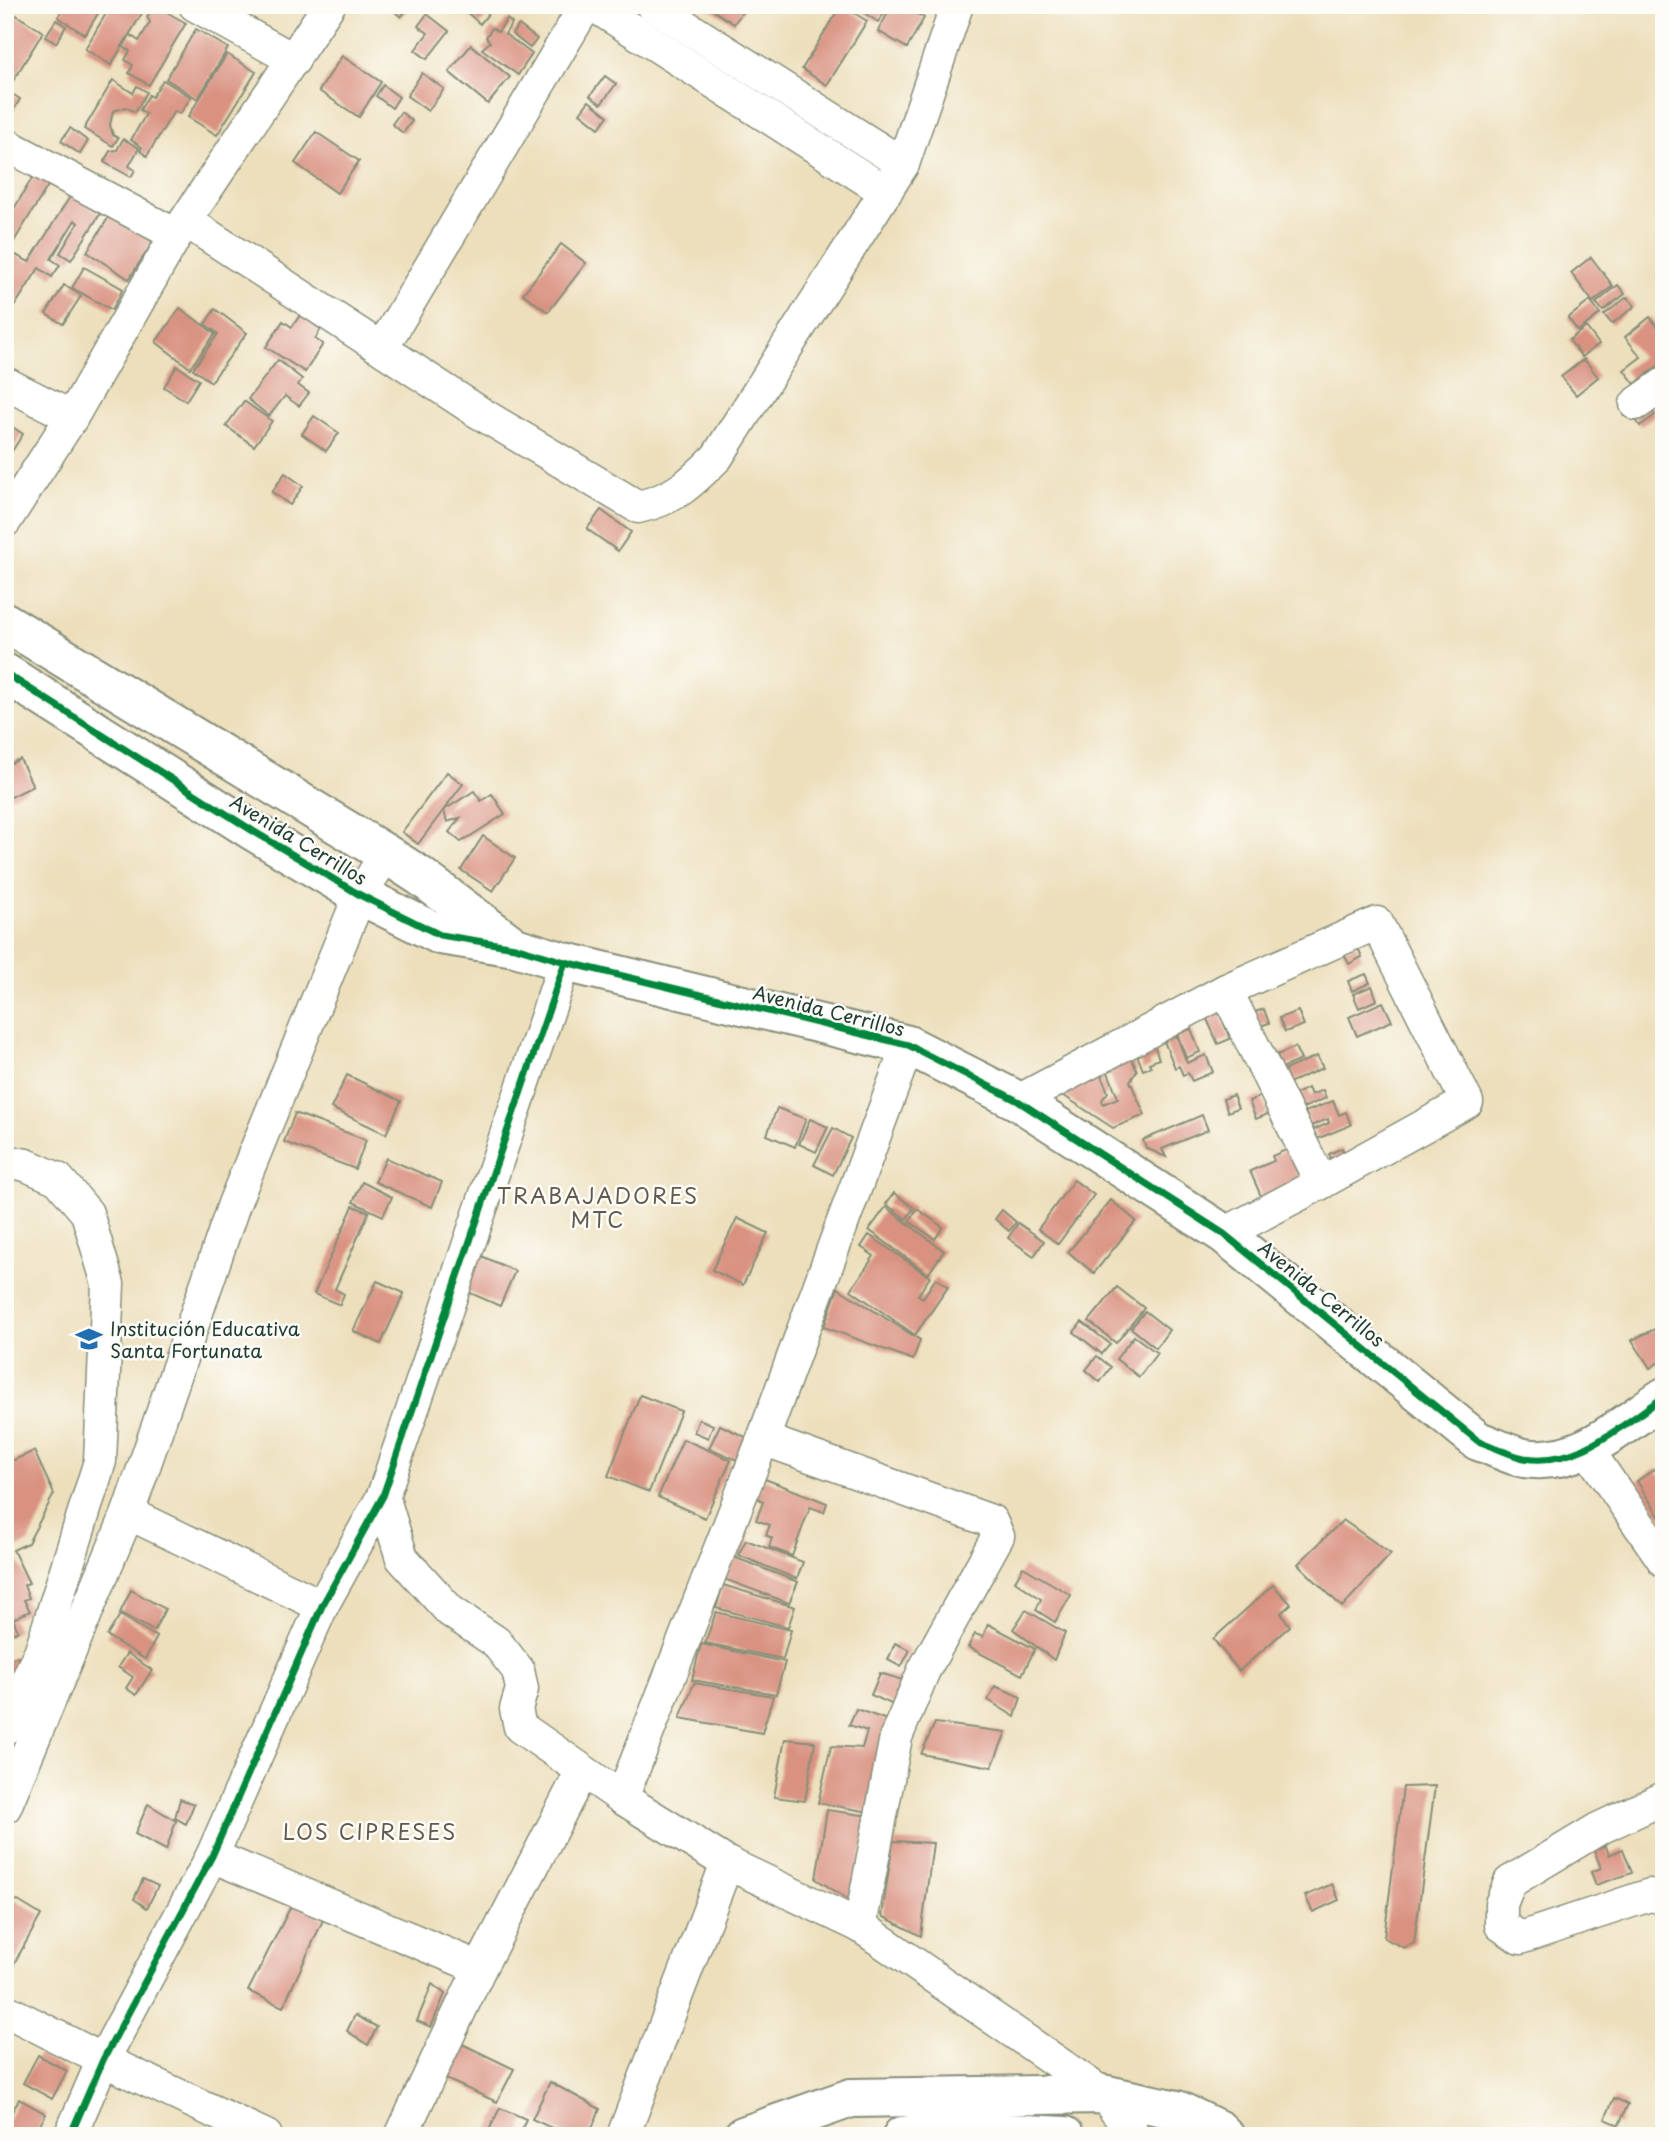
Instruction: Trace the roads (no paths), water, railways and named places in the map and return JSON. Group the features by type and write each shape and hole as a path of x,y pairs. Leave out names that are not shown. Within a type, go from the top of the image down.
{"street":[{"path":"195,5 294,60"},
{"path":"5,521 72,417 181,228 329,5"},
{"path":"382,348 586,5"},
{"path":"593,5 886,192"},
{"path":"652,5 902,164"},
{"path":"5,144 181,228 382,348 480,413 638,506 658,503 682,490 717,457 886,192 902,164 957,5"},
{"path":"5,383 72,417"},
{"path":"1636,404 1664,384"},
{"name":"Avenida Cerrillos","path":"5,622 421,876 515,947"},
{"name":"Avenida Cerrillos","path":"5,673 253,831 360,895 440,935 515,947 565,962 908,1045 1018,1101 1224,1234 1478,1441 1522,1458 1553,1460 1587,1449 1664,1397"},
{"path":"5,1807 128,1513 234,1205 360,895 386,854"},
{"path":"1018,1101 1226,990 1377,923 1467,1102 1321,1184 1224,1234"},
{"path":"70,2136 103,2060 212,1856 322,1606 383,1496 565,962"},
{"path":"1226,990 1321,1184"},
{"path":"622,1798 763,1439 908,1045"},
{"path":"5,1161 26,1165 58,1179 87,1213 108,1284 100,1461 41,1650 5,1728"},
{"path":"763,1439 991,1521 998,1536 924,1670 897,1737 860,1926"},
{"path":"1587,1449 1664,1561"},
{"path":"383,1496 402,1558 450,1611 496,1642 517,1670 522,1689 516,1709 520,1727 622,1798 727,1863 860,1926 1102,2094 1135,2136"},
{"path":"128,1513 322,1606"},
{"path":"401,2136 480,1968 582,1771"},
{"path":"1664,1798 1598,1829 1510,1882 1501,1904 1501,1925 1520,1938 1650,1895 1664,1898"},
{"path":"212,1856 480,1968"},
{"path":"623,2136 727,1863"},
{"path":"5,2010 103,2060 266,2136"},
{"path":"902,2136 947,2121 1102,2094 1177,2110 1219,2130 1225,2136"},
{"path":"743,2136 803,2126 851,2098 947,2121 1065,2136"}],"place":[{"name":"Institución Educativa Santa Fortunata","path":"89,1339"}],"district":[{"name":"TRABAJADORES MTC","path":"598,1207"},
{"name":"LOS CIPRESES","path":"370,1831"}]}
